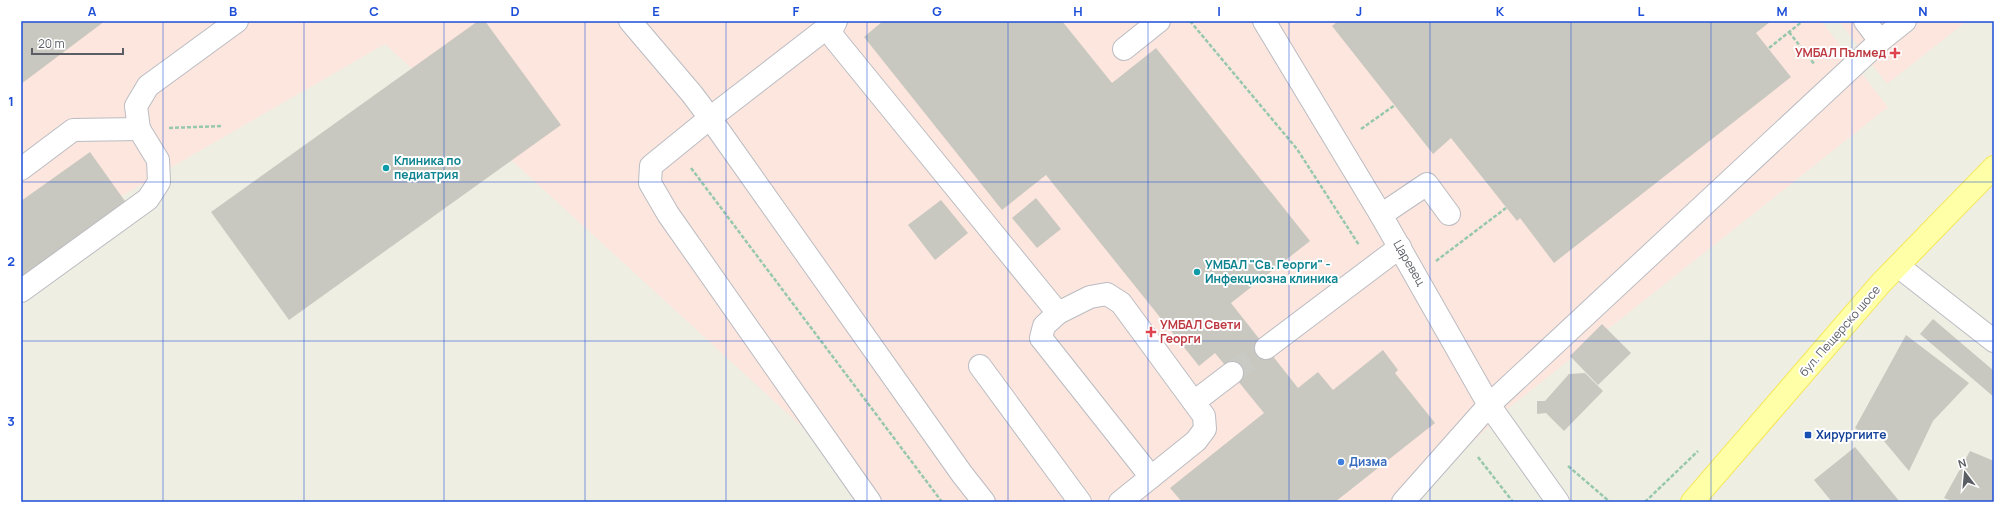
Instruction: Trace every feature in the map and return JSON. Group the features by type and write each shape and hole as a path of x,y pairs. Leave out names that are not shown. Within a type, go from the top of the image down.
{"main road":[{"name":"бул. Пещерско шосе","path":"1692,502 1898,266 1994,167"}],"street":[{"path":"21,291 148,199 159,182 158,160 139,129 136,106 148,86 237,21"},
{"path":"630,21 692,94 710,118 962,474 984,502"},
{"path":"1124,49 1159,21"},
{"path":"1865,21 1880,41"},
{"path":"1403,502 1489,405 1880,41 1905,21"},
{"path":"835,22 710,118 651,166 650,183 655,194 870,502"},
{"path":"835,22 831,31 834,38 1058,312"},
{"name":"Царевец","path":"1266,22 1400,247 1489,405 1558,502"},
{"path":"21,169 74,130 139,129"},
{"path":"1381,215 1428,184 1449,214"},
{"path":"1266,348 1400,247"},
{"path":"1898,266 1994,341"},
{"path":"1120,502 1196,441 1205,429 1204,416 1121,303 1108,294 1090,297 1058,312 1044,326 1041,338 1151,477"},
{"path":"980,366 1080,502"},
{"path":"1194,402 1232,373"}],"path":[{"path":"1190,21 1297,148 1373,268"},
{"path":"1768,48 1803,21"},
{"path":"1789,32 1832,86"},
{"path":"1339,144 1395,105"},
{"path":"139,129 222,126"},
{"path":"677,146 703,186 942,502"},
{"path":"1416,276 1506,208"},
{"path":"1461,436 1513,502"},
{"path":"1596,491 1610,502"}],"shaded area":[{"name":"УМБАЛ Свети Георги","path":"21,21 1821,21 1888,107 1506,410 1410,502 884,502 385,44 21,254"},
{"name":"УМБАЛ Пълмед","path":"1839,21 1967,21 1887,84"}],"building":[{"path":"21,21 105,21 21,84"},
{"name":"Клиника по педиатрия","path":"478,21 485,21 561,125 289,320 211,212"},
{"name":"УМБАЛ \"Св. Георги\" - Инфекциозна клиника","path":"883,21 1062,21 1112,83 1156,48 1310,241 1231,303 1298,388 1318,372 1333,390 1383,350 1398,370 1395,373 1435,423 1335,502 1182,502 1170,488 1264,413 1215,353 1199,366 1046,175 1002,210 864,37"},
{"path":"1338,21 1771,21 1756,33 1791,77 1554,263 1520,218 1517,221 1451,138 1433,154 1332,26"},
{"path":"90,152 127,204 21,281 21,201"},
{"path":"1036,198 1061,229 1037,248 1012,218"},
{"path":"941,200 968,233 935,260 908,225"},
{"path":"1933,319 1994,371 1994,397 1920,334"},
{"path":"1602,324 1631,353 1598,385 1570,356"},
{"path":"1906,335 1969,383 1933,421 1909,471 1878,434 1867,436 1855,428"},
{"path":"1585,373 1603,391 1564,431 1546,413 1537,414 1537,401 1545,401 1569,374"},
{"path":"1855,447 1900,502 1832,502 1814,480"},
{"path":"1970,451 1994,461 1994,502 1954,502 1944,498"}],"tunnel":[{"path":"1232,373 1266,348"}],"place":[{"name":"УМБАЛ Пълмед","path":"1895,53"},
{"name":"Клиника по педиатрия","path":"386,168"},
{"name":"УМБАЛ \"Св. Георги\" - Инфекциозна клиника","path":"1197,272"},
{"name":"УМБАЛ Свети Георги","path":"1151,332"},
{"name":"Хирургиите","path":"1808,435"},
{"name":"Дизма","path":"1341,462"}]}
